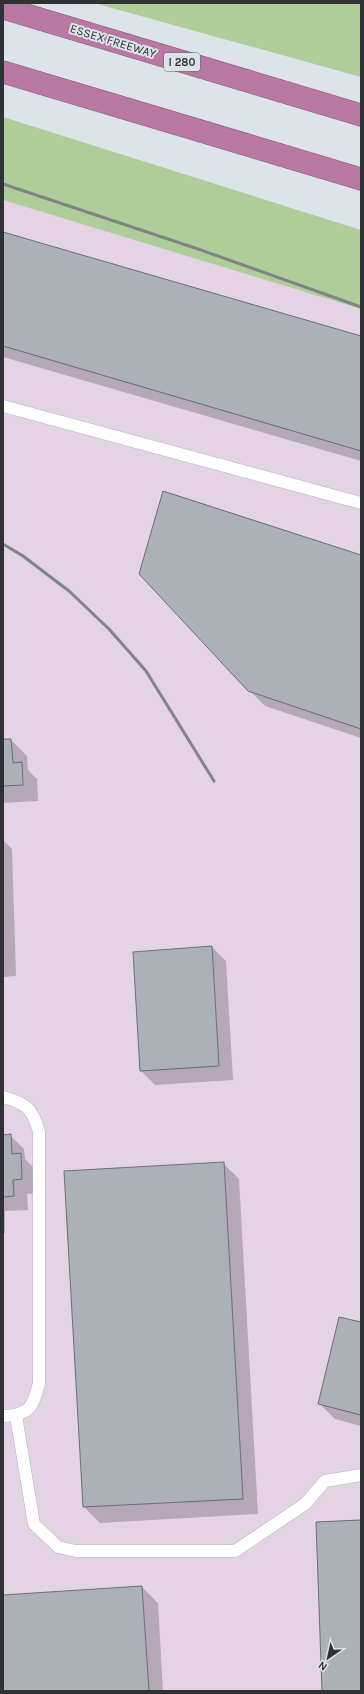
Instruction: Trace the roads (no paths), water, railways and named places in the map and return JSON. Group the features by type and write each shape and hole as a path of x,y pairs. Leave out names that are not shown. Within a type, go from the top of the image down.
{"highway":[{"name":"ESSEX FREEWAY","path":"3,8 361,116"},
{"path":"3,72 361,179"}],"lane":[{"path":"3,406 361,502"},
{"path":"3,1097 29,1108 36,1121 39,1132 39,1383 34,1402 29,1410 16,1416 3,1416"},
{"path":"16,1416 34,1524 58,1547 76,1551 235,1551 305,1504 325,1482 361,1475"}],"railway":[{"path":"3,184 198,249 361,307"},
{"path":"3,544 23,556 69,591 109,629 146,671 214,781"}]}
